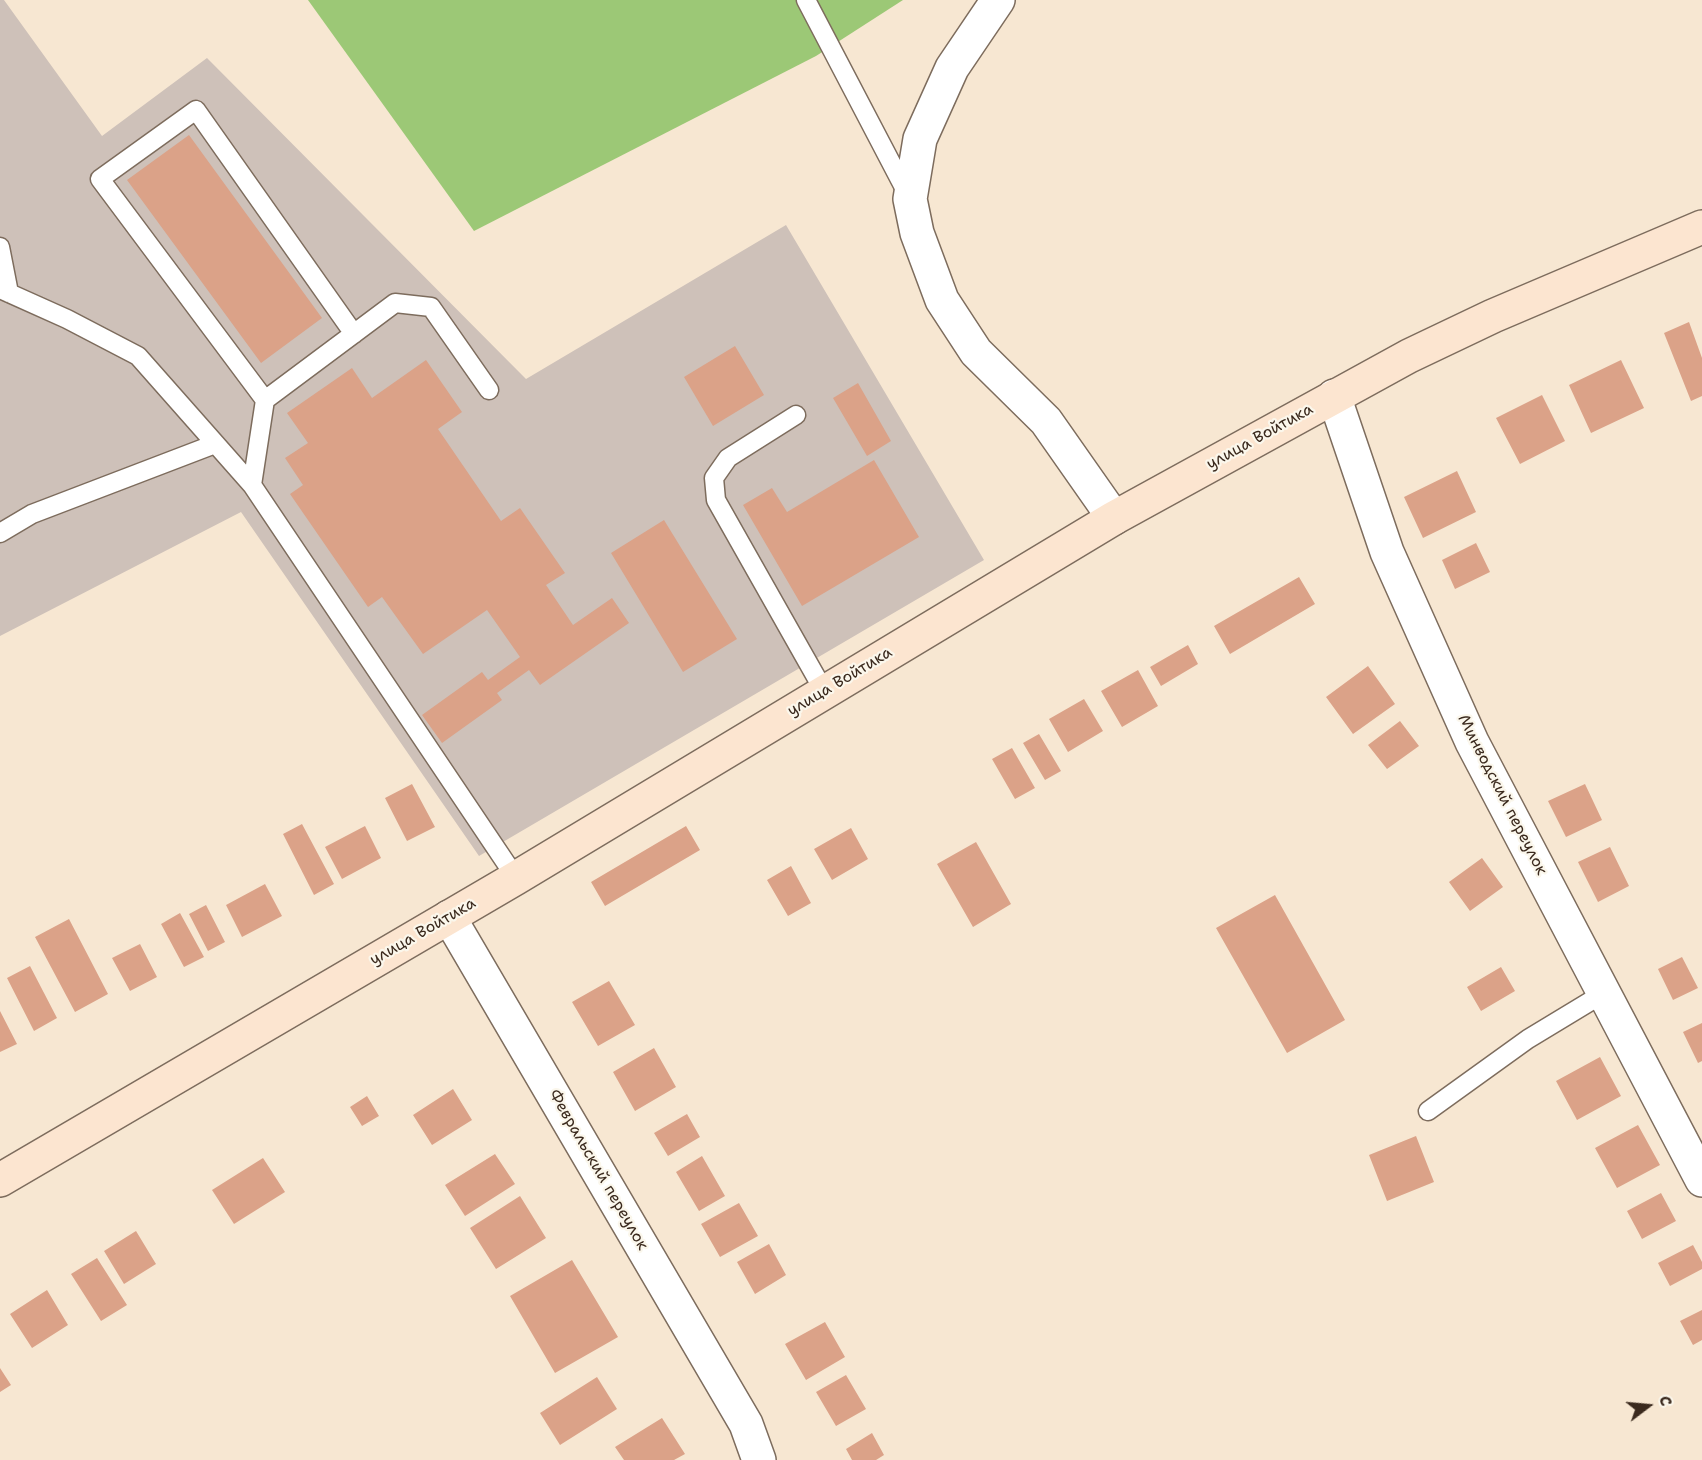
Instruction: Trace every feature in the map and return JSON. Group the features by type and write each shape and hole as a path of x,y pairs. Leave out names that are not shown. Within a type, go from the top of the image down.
{"main road":[{"name":"улица Войтика","path":"0,1180 516,878 1113,518 1409,356 1493,316 1702,226"}],"street":[{"path":"998,0 952,68 920,139 910,199 917,234 942,300 976,352 1046,421 1113,518"},
{"name":"Минводский переулок","path":"1334,396 1387,552 1463,721 1702,1180"},
{"name":"Февральский переулок","path":"449,917 765,1460"},
{"name":"Февральский переулок","path":"746,1424 759,1460"}],"lane":[{"path":"806,0 910,199"},
{"path":"265,400 100,179 196,110 354,334"},
{"path":"0,248 4,291 67,319 138,356 252,485 516,878"},
{"path":"252,485 265,400 395,303 431,307 489,390"},
{"path":"796,415 728,458 714,478 716,500 824,691"},
{"path":"0,533 32,514 215,444"},
{"path":"1428,1111 1528,1039 1604,993"}],"shaded area":[{"path":"0,0 4,0 102,136 207,58 526,379 786,225 984,560 479,856 241,512 0,636"}],"green space":[{"path":"308,0 903,0 816,56 474,231"}],"building":[{"path":"189,135 322,318 261,363 127,180"},
{"path":"1689,322 1702,358 1702,396 1691,401 1664,333"},
{"path":"735,346 764,395 713,426 684,377"},
{"path":"426,360 462,412 438,429 501,521 520,508 565,573 546,585 573,625 612,598 629,623 540,685 529,670 497,693 502,700 442,743 422,715 482,672 488,680 520,657 487,610 423,654 382,597 368,607 290,494 303,485 285,458 308,443 287,413 352,368 372,398"},
{"path":"1621,360 1644,408 1591,433 1569,385"},
{"path":"858,383 891,441 867,456 833,398"},
{"path":"1542,395 1565,441 1520,464 1496,418"},
{"path":"874,460 919,537 802,606 743,505 772,488 787,512"},
{"path":"1457,471 1476,512 1423,538 1404,497"},
{"path":"664,520 737,639 683,672 611,553"},
{"path":"1476,543 1490,572 1455,589 1442,560"},
{"path":"1299,577 1315,604 1230,654 1214,626"},
{"path":"1188,645 1198,664 1161,686 1150,667"},
{"path":"1368,666 1395,704 1353,734 1326,697"},
{"path":"1138,670 1158,706 1122,727 1101,691"},
{"path":"1084,699 1103,731 1068,752 1049,719"},
{"path":"1400,721 1419,746 1387,769 1368,745"},
{"path":"1039,734 1061,771 1045,780 1023,743"},
{"path":"1012,748 1035,788 1015,799 992,759"},
{"path":"412,784 435,827 407,841 385,798"},
{"path":"1585,784 1602,820 1566,837 1548,801"},
{"path":"302,824 334,884 314,895 283,834"},
{"path":"365,826 381,858 342,879 325,847"},
{"path":"686,826 700,850 605,906 591,882"},
{"path":"851,828 868,859 832,880 814,849"},
{"path":"976,842 1011,904 973,927 937,864"},
{"path":"1610,847 1629,886 1598,902 1578,862"},
{"path":"1482,858 1503,887 1470,911 1449,882"},
{"path":"791,866 811,903 788,916 767,880"},
{"path":"265,884 282,916 242,937 226,905"},
{"path":"1275,895 1345,1020 1287,1053 1216,928"},
{"path":"206,905 225,942 208,951 189,914"},
{"path":"180,913 204,957 184,967 161,924"},
{"path":"69,919 108,994 75,1012 35,937"},
{"path":"140,944 157,977 130,991 112,958"},
{"path":"1682,957 1698,988 1673,1000 1658,969"},
{"path":"30,966 57,1018 34,1031 7,978"},
{"path":"1501,967 1515,991 1481,1011 1467,987"},
{"path":"609,981 635,1025 598,1046 572,1002"},
{"path":"0,1011 17,1044 0,1052"},
{"path":"1702,1023 1702,1061 1698,1063 1683,1032"},
{"path":"654,1048 676,1087 635,1111 613,1072"},
{"path":"1600,1057 1621,1096 1577,1120 1556,1081"},
{"path":"453,1089 472,1120 432,1145 413,1115"},
{"path":"367,1096 379,1116 362,1126 350,1107"},
{"path":"687,1114 700,1137 668,1156 654,1133"},
{"path":"1638,1125 1660,1165 1617,1188 1595,1148"},
{"path":"1416,1136 1434,1182 1387,1201 1369,1155"},
{"path":"495,1154 515,1184 465,1216 445,1185"},
{"path":"702,1156 725,1196 699,1211 676,1172"},
{"path":"263,1158 285,1192 234,1224 212,1190"},
{"path":"1661,1193 1676,1221 1642,1239 1627,1211"},
{"path":"520,1196 546,1238 496,1269 470,1228"},
{"path":"739,1203 758,1236 720,1257 701,1224"},
{"path":"136,1231 156,1264 124,1284 104,1251"},
{"path":"769,1244 786,1275 755,1294 737,1262"},
{"path":"1693,1245 1702,1262 1702,1269 1670,1286 1658,1263"},
{"path":"97,1258 127,1305 101,1321 71,1274"},
{"path":"572,1260 618,1337 555,1373 510,1296"},
{"path":"47,1290 68,1325 32,1348 10,1314"},
{"path":"1702,1310 1702,1340 1693,1345 1680,1321"},
{"path":"825,1322 845,1357 806,1380 785,1344"},
{"path":"0,1368 11,1385 0,1392"},
{"path":"846,1375 866,1409 836,1426 816,1392"},
{"path":"597,1377 617,1409 560,1445 540,1413"},
{"path":"662,1418 685,1454 674,1460 624,1460 615,1447"},
{"path":"872,1433 884,1455 876,1460 852,1460 846,1449"}]}
